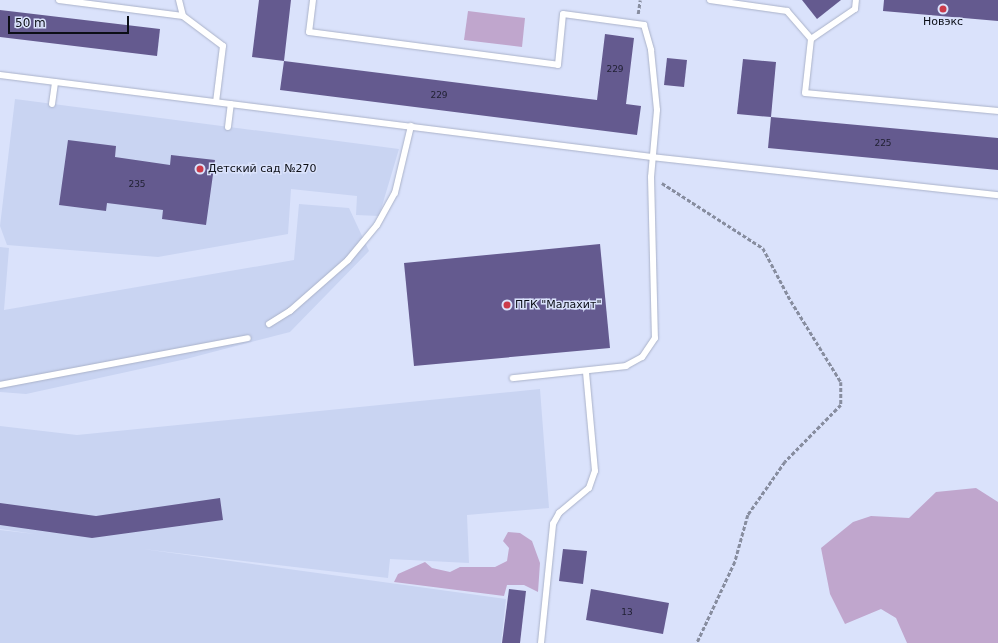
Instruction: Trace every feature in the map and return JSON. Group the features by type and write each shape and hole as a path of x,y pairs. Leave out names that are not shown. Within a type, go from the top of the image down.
{"lane":[{"path":"59,0 183,16 223,46 216,102"},
{"path":"179,0 183,16"},
{"path":"313,0 309,32 558,65 563,14 644,25 651,50 657,110 651,177 655,338 642,357 626,366 586,372 513,378"},
{"path":"710,0 787,11 811,39 805,93 998,111"},
{"path":"811,39 855,9 856,0"},
{"path":"0,75 652,157 998,196"},
{"path":"52,104 55,82"},
{"path":"228,127 231,104"},
{"path":"269,324 290,311 348,260 377,225 395,193 411,126"},
{"path":"0,385 248,338"},
{"path":"541,643 553,524 559,513 589,488 595,471 586,372"}],"path":[{"path":"651,177 763,248 791,301 841,382 841,405 785,462 748,514 735,562 697,643"}],"shaded area":[{"path":"468,11 525,18 522,47 464,40"},
{"name":"Детский сад №270","path":"15,99 399,149 379,216 356,215 357,196 291,189 288,234 158,257 7,245 0,226"},
{"path":"299,204 349,208 369,251 290,332 186,359 26,394 0,392 0,247 9,248 4,310 294,260"},
{"path":"540,389 549,508 467,515 469,563 390,559 388,578 143,549 506,599 501,643 0,643 0,530 35,534 0,529 0,426 77,435"},
{"path":"976,488 998,502 998,643 907,643 896,618 881,609 845,624 830,594 821,548 853,522 871,516 909,518 936,492"},
{"path":"508,532 520,533 532,541 540,563 538,592 524,585 507,585 504,596 394,582 398,574 425,562 432,568 450,572 460,567 495,567 507,561 509,548 503,541"}],"building":[{"path":"259,0 291,0 284,61 252,57"},
{"path":"802,0 841,0 817,19"},
{"path":"884,0 998,0 998,21 883,11"},
{"path":"0,10 160,29 157,56 0,37"},
{"path":"605,34 634,38 626,104 641,106 637,135 280,90 284,61 597,100"},
{"path":"667,58 687,60 684,87 664,85"},
{"path":"743,59 776,62 771,117 737,114"},
{"path":"771,117 998,138 998,170 768,148"},
{"path":"68,140 116,146 115,157 170,165 171,155 215,160 206,225 162,219 163,210 107,203 106,211 59,205"},
{"name":"ПГК \"Малахит\"","path":"600,244 610,348 414,366 404,263"},
{"path":"220,498 223,520 92,538 0,525 0,503 96,516"},
{"path":"563,549 587,551 583,584 559,581"},
{"path":"509,589 526,591 520,643 502,643"},
{"path":"591,589 669,603 663,634 586,620"}],"place":[{"name":"Новэкс","path":"943,9"},
{"name":"Детский сад №270","path":"200,169"},
{"name":"ПГК \"Малахит\"","path":"507,305"}]}
